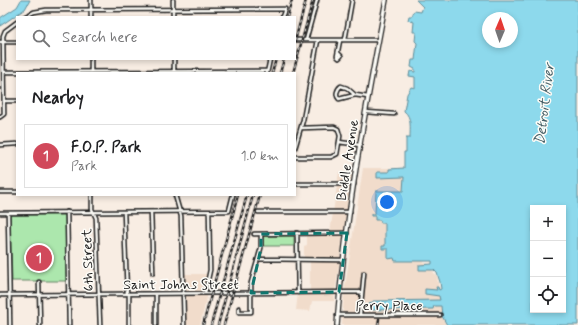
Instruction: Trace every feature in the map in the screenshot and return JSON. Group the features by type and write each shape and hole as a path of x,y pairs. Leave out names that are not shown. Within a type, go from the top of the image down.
{"main road":[{"name":"Biddle Avenue","path":"337,325 339,292 354,184 386,0"}],"street":[{"path":"91,0 91,16"},
{"path":"173,0 173,16"},
{"path":"306,40 316,0"},
{"path":"345,40 352,0"},
{"path":"27,16 43,10 284,9 282,16"},
{"path":"0,117 3,115 4,101 2,42 4,32 16,23"},
{"path":"296,40 379,40"},
{"path":"296,142 301,128 318,40"},
{"path":"338,53 340,40"},
{"path":"2,42 16,42"},
{"path":"91,60 91,72"},
{"path":"174,60 174,72"},
{"path":"4,72 267,72 270,60"},
{"path":"354,95 347,88 340,86 338,89 337,96 341,99 354,95 368,97"},
{"path":"4,101 16,100"},
{"path":"366,112 394,114"},
{"path":"296,157 333,156 337,154 340,132 335,127 301,128"},
{"path":"339,142 360,145"},
{"path":"0,145 16,144"},
{"path":"296,184 354,184"},
{"path":"0,192 16,192"},
{"name":"6th Street","path":"92,196 93,212 96,218 100,325"},
{"path":"175,196 180,212 184,325"},
{"path":"0,213 229,211 233,196"},
{"path":"8,212 10,325"},
{"path":"67,212 69,325"},
{"path":"124,212 129,325"},
{"path":"151,212 153,273"},
{"path":"205,294 210,270 209,212"},
{"path":"258,212 350,212"},
{"path":"297,233 298,293"},
{"path":"254,234 347,233"},
{"path":"239,308 240,312 251,312 251,283 261,248 261,234"},
{"path":"258,259 343,260"},
{"path":"360,314 364,273"},
{"path":"39,282 40,325"},
{"name":"Saint Johns Street","path":"0,296 362,292"},
{"path":"156,294 156,325"},
{"name":"Perry Place","path":"337,315 440,315"}],"highlighted area":[{"path":"347,233 339,292 251,293 261,248 261,234"}],"shaded area":[{"path":"363,168 403,168 424,263 429,264 437,276 442,316 446,325 342,325 344,293"},
{"path":"339,172 352,172 334,301 312,301 310,311 296,310 298,293 310,292 310,261 304,260 304,246 307,245 307,233 330,233"},
{"path":"182,274 210,274 205,293 208,293 200,325 184,325"}],"green space":[{"path":"10,215 65,215 67,281 12,281"},
{"path":"263,236 294,236 294,246 263,246"}],"water":[{"path":"21,0 30,0 25,9 0,26 0,18 17,7"},
{"name":"Detroit River","path":"416,0 578,0 578,325 447,325 442,316 441,306 434,306 433,309 371,310 371,308 368,308 368,304 373,303 373,301 440,300 439,296 425,294 425,289 437,290 436,287 438,287 439,290 441,289 437,273 434,270 419,270 419,265 432,264 432,261 395,261 394,258 388,259 388,249 382,249 382,246 385,246 385,223 381,223 380,220 375,220 375,216 371,216 371,214 375,214 376,191 403,191 404,177 377,178 377,172 389,172 389,169 404,168 406,138 410,138 410,127 407,113 404,111 407,94 411,87 415,88 415,77 409,76 410,71 415,72 415,69 411,67 412,60 415,60 417,43 415,41 416,32 413,32 414,22 408,20 409,16 412,16 414,11 421,12 423,7"}],"railway":[{"path":"287,16 292,0"},
{"path":"296,37 306,0"},
{"path":"293,72 313,0"},
{"path":"272,72 276,60"},
{"path":"280,72 284,60"},
{"path":"203,325 238,196"},
{"path":"211,325 247,196"},
{"path":"218,325 253,196"},
{"path":"224,325 260,196"},
{"path":"378,325 379,319"}],"place":[{"name":"F.O.P. Park","path":"39,258"}]}
